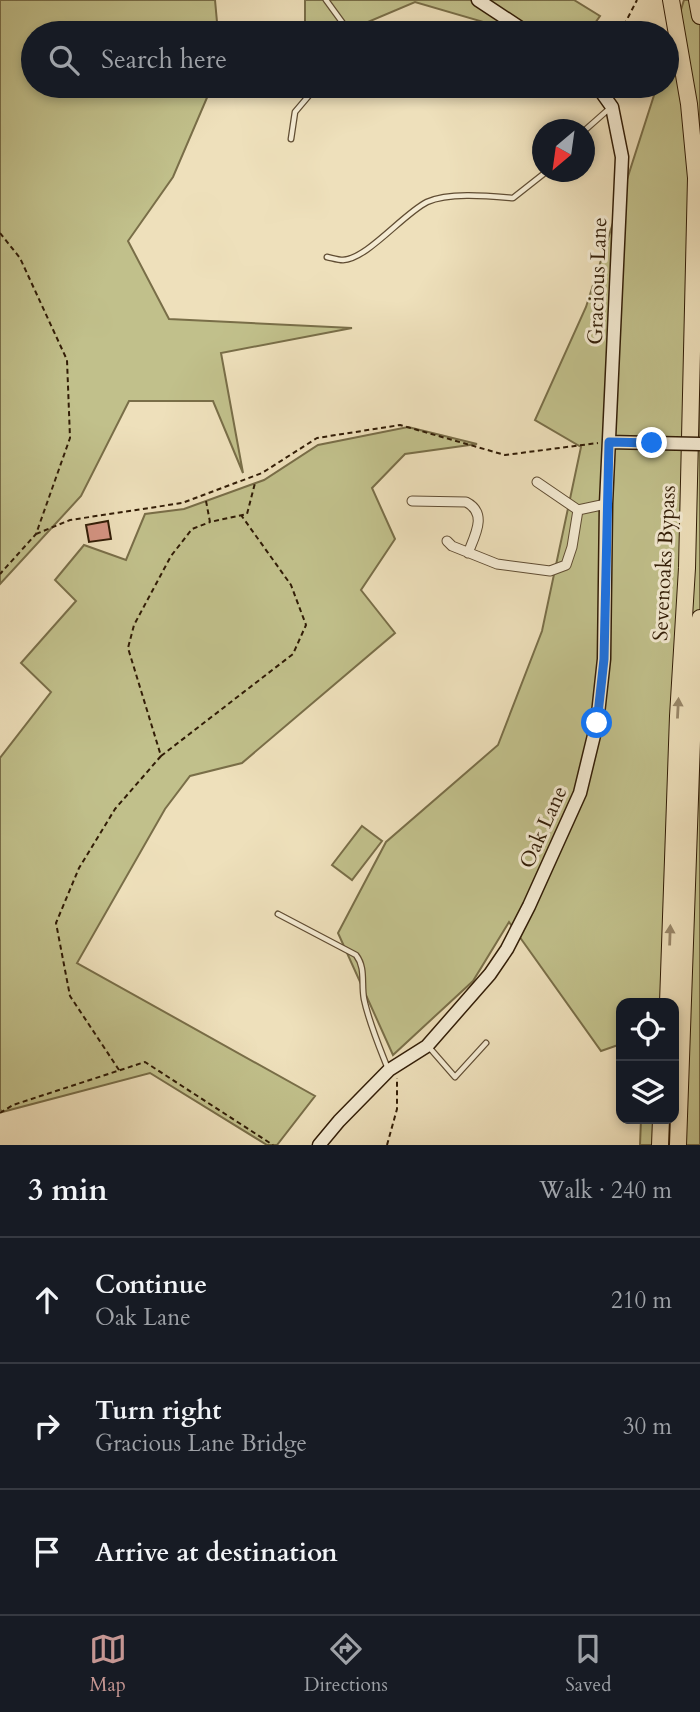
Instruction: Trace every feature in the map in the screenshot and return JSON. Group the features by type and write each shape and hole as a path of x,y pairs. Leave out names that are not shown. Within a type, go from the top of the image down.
{"highway":[{"name":"Sevenoaks Bypass","path":"671,0 675,21"},
{"path":"697,0 700,16"},
{"name":"Sevenoaks Bypass","path":"668,998 678,716 687,554 696,178 689,104 679,46"},
{"name":"Sevenoaks Bypass","path":"678,1145 692,726 700,618"},
{"path":"660,1145 661,1124"}],"street":[{"path":"478,0 510,21"},
{"name":"Gracious Lane","path":"606,98 612,107 622,158 609,442"},
{"path":"609,442 700,444"},
{"name":"Oak Lane","path":"318,1145 393,1067 427,1046 473,996 507,949 580,793 597,723 604,659 609,442"},
{"path":"537,482 578,510 606,504"},
{"path":"412,501 466,502 473,506 479,516 479,523 468,553"},
{"path":"447,541 452,546 497,564 550,571 566,565 578,510"}],"lane":[{"path":"326,0 341,21"},
{"path":"291,139 295,112 307,98"},
{"path":"595,122 612,107"},
{"path":"327,257 344,260 359,254 411,211 436,199 476,195 513,198 533,182"},
{"path":"278,914 356,955 362,964 364,997 373,1033 393,1067"},
{"path":"427,1046 455,1077 486,1043"}],"path":[{"path":"626,21 637,0"},
{"path":"0,233 20,258 67,360 70,438 36,534 0,574"},
{"path":"36,534 71,520 182,503 262,473 317,438 400,425 505,455 609,442"},
{"path":"161,756 128,648 134,625 171,556 192,529 247,514 255,483"},
{"path":"205,501 210,522"},
{"path":"119,1070 70,996 56,923 79,868 115,809 161,756 293,654 306,625 291,585 241,515"},
{"path":"0,1113 13,1105 145,1062 273,1145"},
{"path":"387,1145 397,1110 393,1067"}],"shaded area":[{"path":"0,0 215,0 217,21 21,21 21,98 207,98 173,177 128,241 169,319 352,328 221,353 243,473 213,401 129,401 81,496 0,584"},
{"path":"305,0 574,0 600,16 596,21 480,21 415,2 370,21 305,21"},
{"path":"684,0 700,0 700,1145 640,1145 641,1124 679,1124 679,998 616,998 616,1046 601,1051 509,922 473,981 393,1055 338,933 386,842 498,745 542,631 581,447 535,420 586,307 653,98 679,98 679,21"},
{"path":"408,427 477,444 405,454 372,488 395,539 361,590 395,633 242,763 190,776 165,809 77,963 315,1096 277,1145 267,1145 150,1073 2,1112 0,758 51,692 21,663 76,601 55,580 84,545 126,560 145,514 184,509 264,480 318,445"},
{"path":"362,826 382,841 352,880 332,865"}],"building":[{"path":"108,521 111,539 89,542 86,525"}],"route":[{"path":"597,723 604,659 609,442 652,443"}]}
